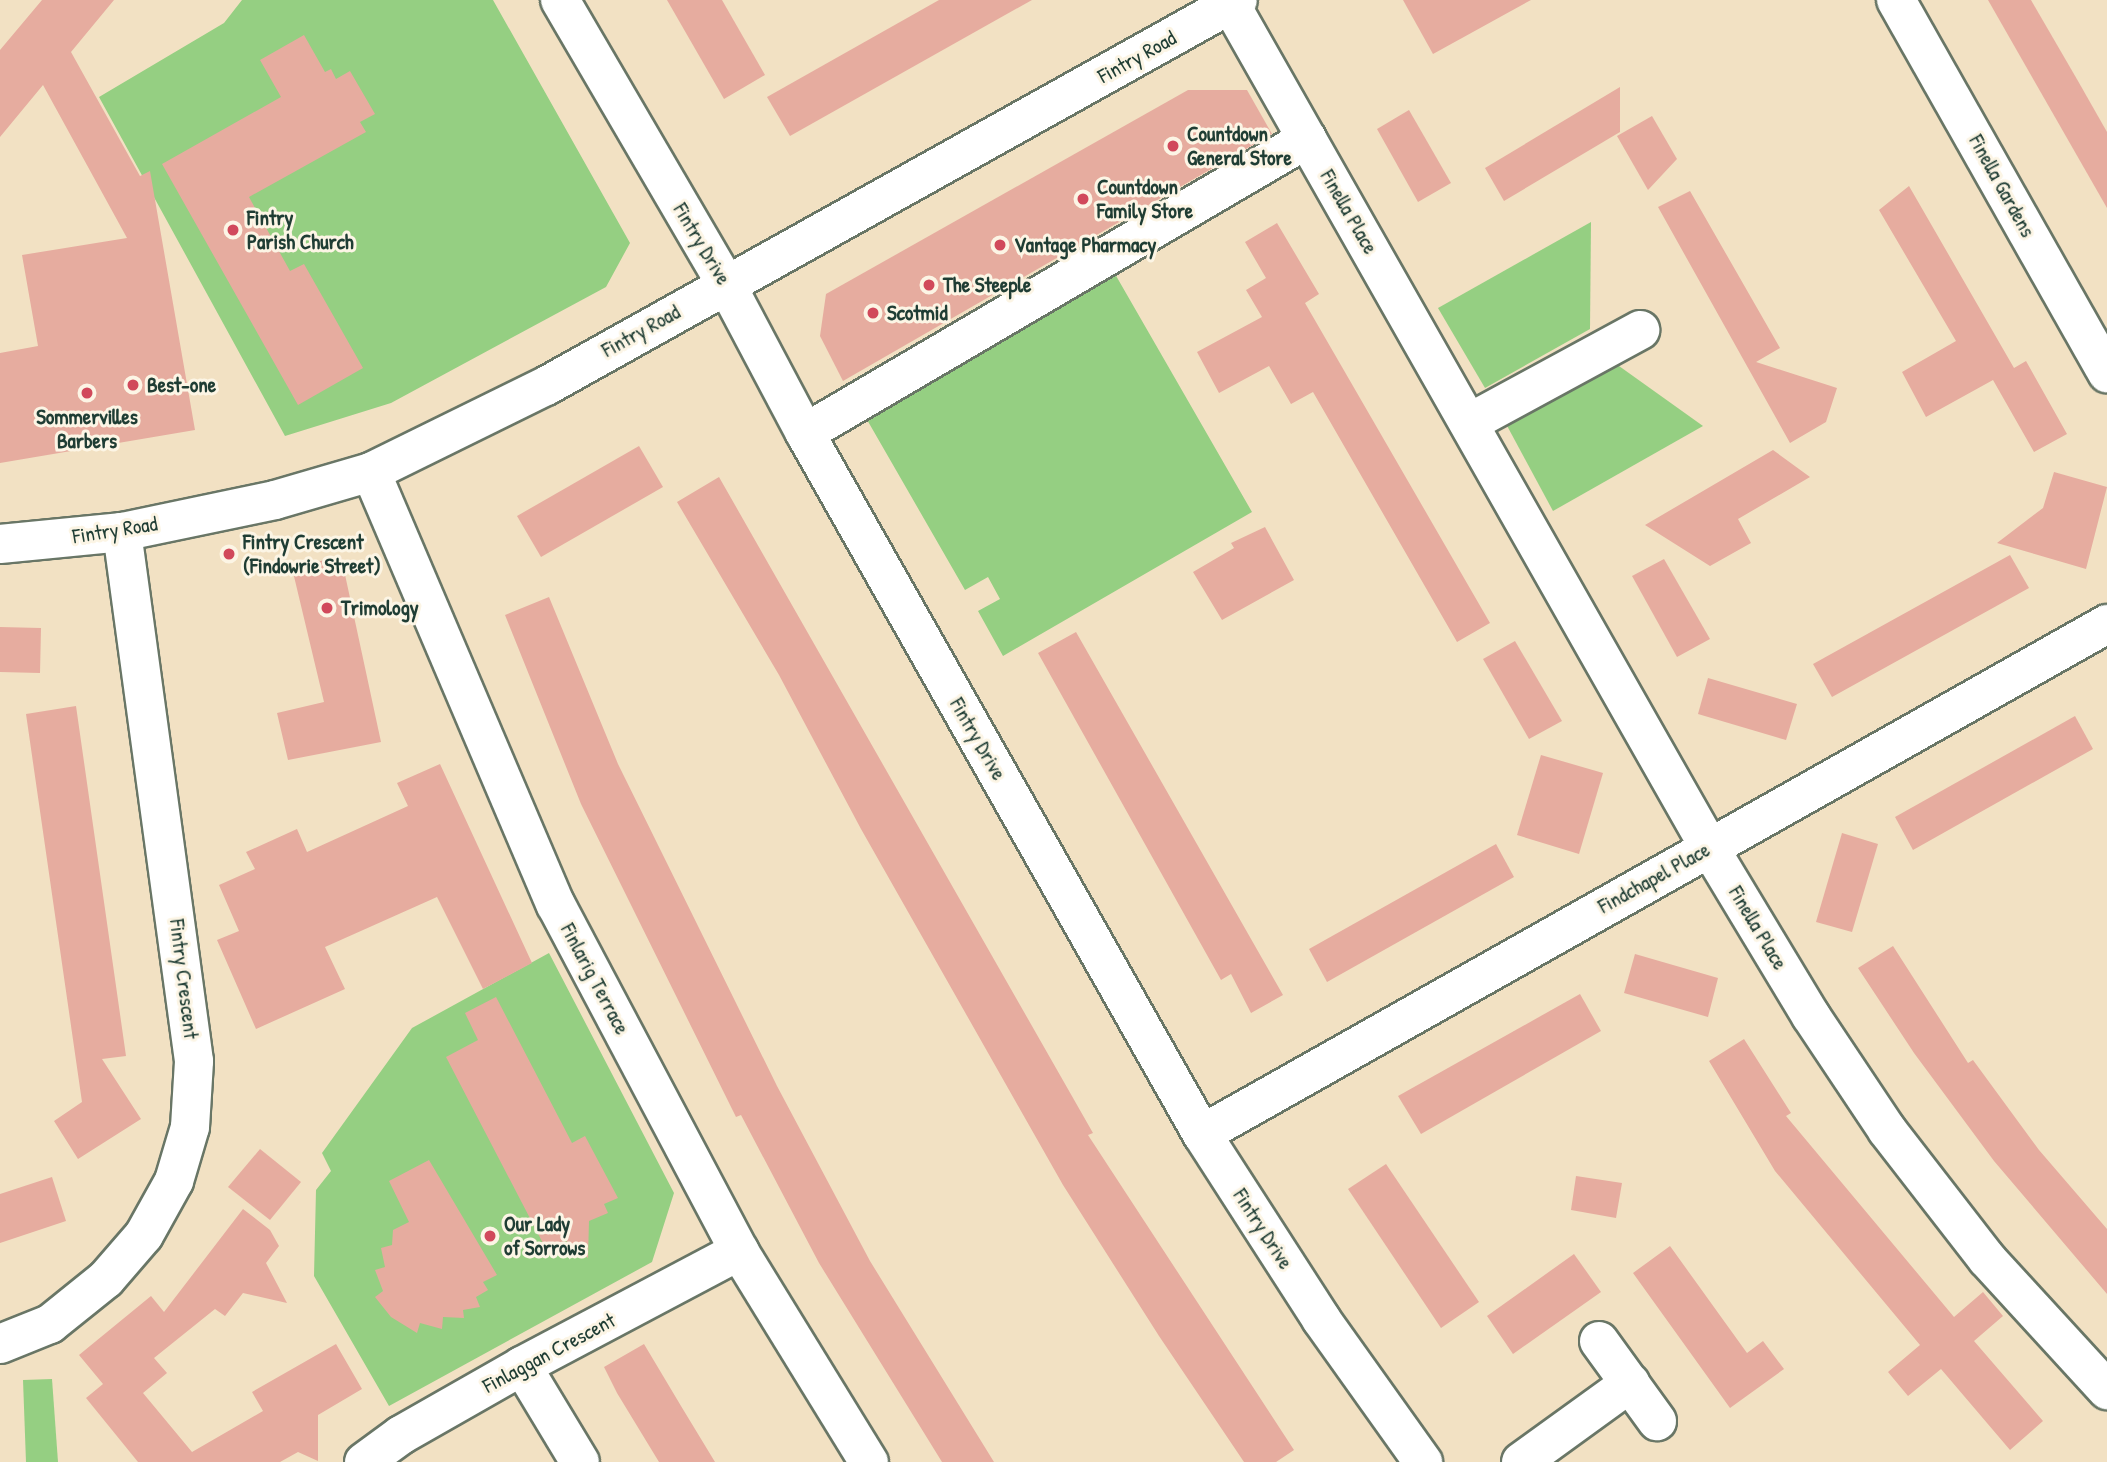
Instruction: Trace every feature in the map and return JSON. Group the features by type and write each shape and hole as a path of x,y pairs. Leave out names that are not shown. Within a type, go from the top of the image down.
{"street":[{"name":"Fintry Drive","path":"560,0 726,284 805,433 1202,1134 1321,1319 1423,1462"},
{"name":"Finella Gardens","path":"1896,0 2107,373"},
{"name":"Fintry Road","path":"0,544 122,532 275,500 371,472 545,386 1232,1"},
{"name":"Finella Place","path":"1232,1 1307,139 1709,847 1887,1130 1987,1259 2107,1390"},
{"path":"805,433 1307,139"},
{"path":"1469,424 1640,330"},
{"name":"Finlarig Terrace","path":"371,472 556,905 739,1251 869,1462"},
{"name":"Fintry Crescent","path":"0,1344 50,1324 113,1270 144,1235 174,1181 190,1126 194,1061 122,532"},
{"name":"Findchapel Place","path":"1202,1134 2107,624"},
{"name":"Finlaggan Crescent","path":"364,1462 401,1435 522,1366 739,1251"},
{"path":"1599,1341 1657,1421"},
{"path":"522,1366 580,1462"},
{"path":"1521,1462 1630,1383"}],"green space":[{"path":"242,0 493,0 630,243 606,287 391,403 285,436 99,97 224,23"},
{"path":"1591,222 1590,329 1485,388 1438,308"},
{"path":"1115,274 1252,512 1003,656 978,611 1000,599 988,577 965,590 866,418"},
{"path":"1612,361 1703,426 1553,511 1505,422"},
{"path":"549,953 674,1193 652,1262 389,1406 314,1276 316,1190 331,1171 322,1153 412,1028"},
{"path":"52,1379 58,1462 26,1462 23,1380"}],"building":[{"path":"42,0 114,0 71,52 140,176 150,171 195,430 0,463 0,353 38,346 22,255 127,238 43,85 0,137 0,50"},
{"path":"667,0 722,0 765,75 724,99"},
{"path":"939,0 1032,0 790,136 767,97"},
{"path":"1403,0 1531,0 1433,54"},
{"path":"1988,0 2031,0 2078,81 2107,132 2107,208"},
{"name":"Fintry Parish Church","path":"304,35 325,72 331,69 336,79 350,71 375,114 360,122 366,132 249,197 290,271 304,264 363,368 298,405 162,164 281,97 260,60"},
{"path":"1620,87 1620,132 1504,201 1485,168"},
{"path":"1188,90 1247,90 1272,134 843,381 820,336 826,294"},
{"path":"1409,110 1451,183 1418,202 1377,129"},
{"path":"1652,116 1677,159 1648,190 1617,136"},
{"path":"1909,186 2014,368 2026,361 2067,434 2034,452 1993,380 1926,417 1902,372 1956,341 1879,210"},
{"path":"1690,191 1780,348 1756,362 1837,388 1826,422 1790,443 1658,207"},
{"path":"1277,223 1319,294 1305,303 1490,623 1457,642 1313,392 1291,404 1269,366 1219,393 1197,352 1262,317 1246,290 1266,278 1245,242"},
{"path":"639,446 663,487 541,557 517,516"},
{"path":"1773,450 1810,477 1738,519 1751,543 1710,566 1645,525"},
{"path":"2054,472 2107,487 2086,569 1997,543 2043,508"},
{"path":"719,477 1093,1133 1088,1135 1294,1450 1276,1462 1244,1462 1159,1336 1063,1185 861,829 779,675 677,502"},
{"path":"1265,527 1294,580 1222,620 1193,572 1234,548 1231,543"},
{"path":"2010,555 2029,588 1832,697 1813,664"},
{"path":"341,556 381,742 288,760 277,713 324,702 292,568"},
{"path":"1664,559 1710,639 1677,657 1632,576"},
{"path":"549,597 618,764 777,1086 870,1261 994,1462 942,1462 819,1263 741,1115 736,1117 581,804 505,615"},
{"path":"0,627 41,628 40,673 0,672"},
{"path":"1076,632 1283,995 1251,1013 1231,974 1221,980 1038,653"},
{"path":"1515,641 1562,721 1529,739 1483,659"},
{"path":"1708,678 1797,704 1786,740 1698,714"},
{"path":"76,706 126,1056 102,1059 141,1119 78,1159 54,1121 82,1102 26,714"},
{"path":"2075,716 2093,749 1913,850 1895,817"},
{"path":"1541,755 1603,773 1579,854 1517,835"},
{"path":"440,764 532,963 483,989 437,897 325,947 345,989 256,1029 217,940 239,931 219,885 255,869 246,852 297,829 307,852 408,806 397,783"},
{"path":"1842,833 1878,844 1852,932 1816,922"},
{"path":"1496,844 1514,877 1327,982 1309,949"},
{"path":"1893,946 1968,1063 1973,1060 2039,1150 2107,1229 2107,1294 1994,1161 1914,1053 1858,968"},
{"path":"1635,954 1718,978 1708,1017 1624,993"},
{"path":"1580,994 1601,1031 1421,1134 1398,1096"},
{"path":"496,997 572,1143 585,1136 618,1198 604,1204 608,1213 589,1221 588,1258 566,1241 547,1251 446,1057 478,1040 465,1013"},
{"path":"1744,1039 1791,1113 1786,1116 1954,1317 1983,1292 2003,1316 1974,1341 2043,1421 2010,1450 1941,1369 1908,1396 1888,1372 1920,1345 1775,1171 1709,1061"},
{"path":"260,1149 301,1182 270,1220 228,1187"},
{"path":"429,1160 497,1275 483,1282 488,1290 476,1297 480,1307 463,1310 464,1318 443,1317 442,1329 420,1323 417,1333 391,1317 375,1297 383,1291 375,1270 385,1267 381,1248 392,1245 393,1230 409,1222 389,1181"},
{"path":"1386,1164 1479,1302 1441,1328 1348,1189"},
{"path":"1576,1176 1622,1183 1616,1218 1571,1210"},
{"path":"52,1177 66,1221 0,1243 0,1194"},
{"path":"243,1209 270,1230 279,1246 266,1263 287,1303 243,1293 225,1316 215,1309 154,1358 167,1373 143,1393 192,1452 263,1411 252,1392 336,1344 362,1389 318,1415 318,1461 298,1452 280,1462 138,1462 86,1398 103,1384 79,1355 151,1296 164,1312"},
{"path":"1670,1246 1747,1353 1763,1341 1784,1369 1730,1408 1633,1273"},
{"path":"1574,1254 1601,1292 1513,1354 1487,1316"},
{"path":"644,1344 715,1462 659,1462 617,1393 604,1367"}],"place":[{"name":"Countdown General Store","path":"1173,146"},
{"name":"Countdown Family Store","path":"1083,199"},
{"name":"Fintry Parish Church","path":"233,230"},
{"name":"Vantage Pharmacy","path":"1000,245"},
{"name":"The Steeple","path":"929,285"},
{"name":"Scotmid","path":"873,313"},
{"name":"Best-one","path":"133,385"},
{"name":"Sommervilles Barbers","path":"87,393"},
{"name":"Fintry Crescent (Findowrie Street)","path":"229,554"},
{"name":"Trimology","path":"327,608"},
{"name":"Our Lady of Sorrows","path":"490,1236"}]}
